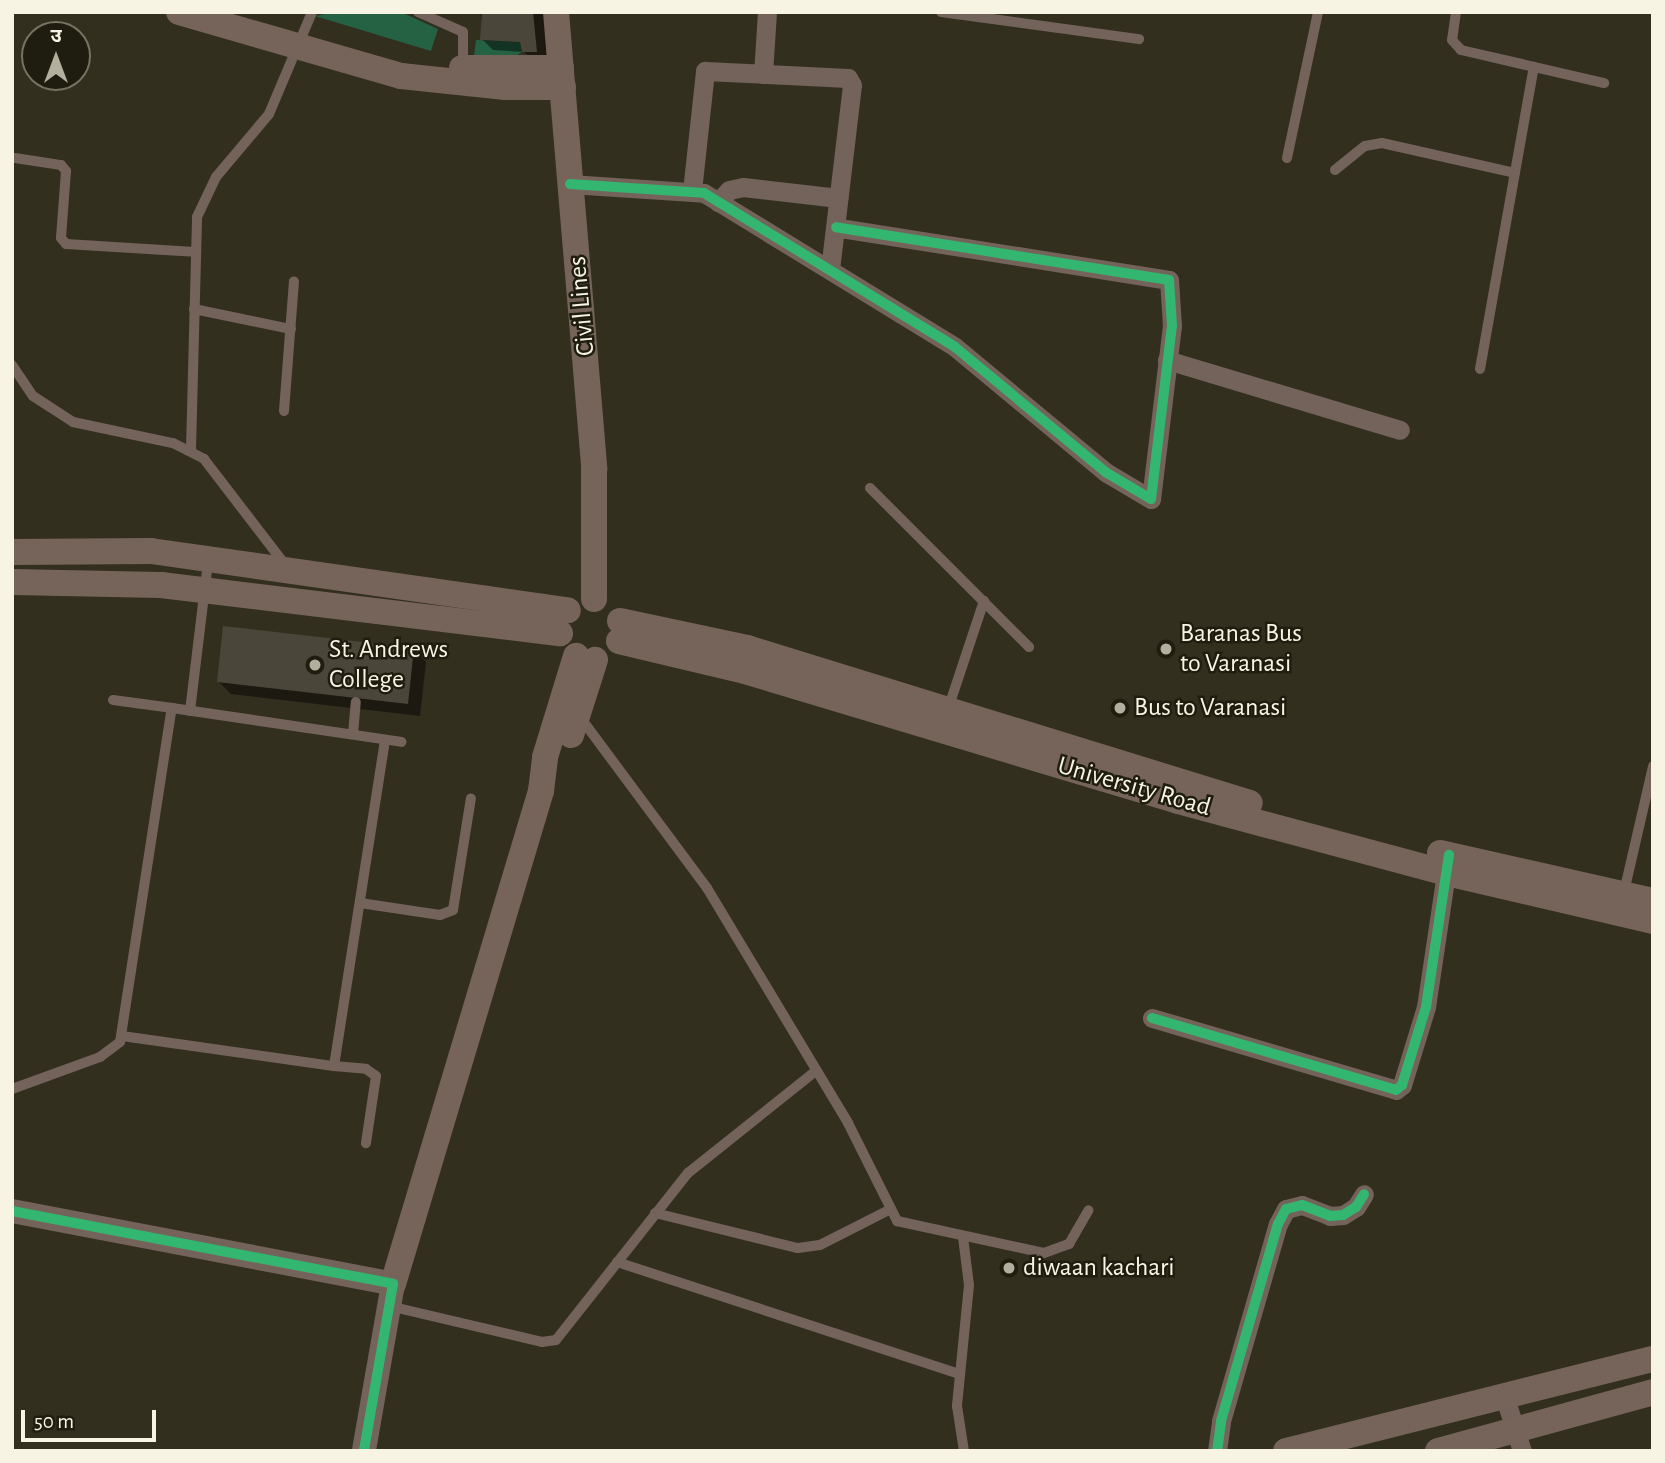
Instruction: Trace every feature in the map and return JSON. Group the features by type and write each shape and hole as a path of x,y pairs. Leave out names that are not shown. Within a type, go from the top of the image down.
{"main road":[{"path":"179,12 306,32"},
{"path":"233,12 391,59 462,75 562,77"},
{"name":"Civil Lines","path":"556,12 594,469 594,600"},
{"path":"12,552 151,551 290,572 564,621"},
{"path":"12,582 205,589 564,621"},
{"path":"564,621 578,602 594,600 608,604 620,631 605,656 585,658"},
{"path":"541,792 566,751 577,714 585,658 564,621"},
{"name":"University Road","path":"620,631 747,648 944,719 1267,808 1448,864 1621,904 1653,921"},
{"path":"391,1295 541,792 545,757 585,658"},
{"name":"University Road","path":"1621,904 1653,901"},
{"path":"1291,1450 1505,1398 1651,1367"},
{"path":"1438,1451 1519,1441 1653,1392"}],"street":[{"path":"763,74 766,12"},
{"path":"692,191 701,77 710,69 851,80 830,269"},
{"path":"570,184 692,191 718,202 955,346 1081,453 1151,499 1172,293 1166,279 836,228"},
{"path":"718,202 729,190 743,187 838,198"},
{"path":"1167,360 1400,430"},
{"path":"1152,1018 1396,1090 1402,1085 1426,1007 1448,864"},
{"path":"1217,1451 1224,1408 1278,1224 1286,1209 1302,1205 1330,1216 1343,1214 1364,1194"},
{"path":"12,1211 391,1295 364,1451"},
{"path":"1505,1398 1519,1441"}],"lane":[{"path":"418,12 463,32 462,75"},
{"path":"941,12 1139,39"},
{"path":"1287,159 1318,12"},
{"path":"1456,12 1454,46 1604,83"},
{"path":"191,449 197,217 203,199 216,177 269,114 306,32"},
{"path":"1480,369 1534,67"},
{"path":"1335,170 1365,146 1382,143 1515,173"},
{"path":"15,159 61,165 66,171 61,238 66,244 195,252"},
{"path":"284,411 294,281"},
{"path":"194,309 290,329"},
{"path":"12,365 33,396 73,422 191,449 204,458 290,572"},
{"path":"870,488 1029,647"},
{"path":"190,711 209,559"},
{"path":"944,719 984,601"},
{"path":"113,700 402,742"},
{"path":"353,734 356,702"},
{"path":"12,1088 100,1057 122,1036 172,708"},
{"path":"577,714 706,888 848,1124 889,1210 909,1227 1054,1252 1069,1244 1089,1210"},
{"path":"334,1066 385,740"},
{"path":"1621,904 1653,766"},
{"path":"360,902 440,915 453,910 471,798"},
{"path":"122,1036 366,1069 376,1076 366,1143"},
{"path":"391,1295 542,1342 556,1340 655,1213 708,1154 816,1071"},
{"path":"655,1213 798,1248 820,1245 889,1210"},
{"path":"963,1237 969,1285 957,1424 964,1451"},
{"path":"617,1262 960,1374"}],"green space":[{"path":"336,12 403,13 438,29 431,51 315,16"},
{"path":"476,40 520,42 522,52 506,62 474,56"}],"building":[{"path":"482,12 533,12 537,52 522,52 520,42 480,40"},
{"name":"St. Andrews College","path":"223,626 414,648 408,704 217,682"}],"cycle path":[{"path":"570,184 704,193 955,347 1107,473 1151,499 1172,326 1169,280 836,227"},
{"path":"1152,1018 1396,1090 1402,1085 1426,1007 1449,855"},
{"path":"1217,1451 1221,1421 1278,1224 1286,1209 1302,1205 1330,1216 1343,1215 1356,1207 1364,1194"},
{"path":"12,1211 393,1284 364,1451"}],"place":[{"name":"Baranas Bus to Varanasi","path":"1166,649"},
{"name":"St. Andrews College","path":"315,665"},
{"name":"Bus to Varanasi","path":"1120,708"},
{"name":"diwaan kachari","path":"1009,1268"}]}
